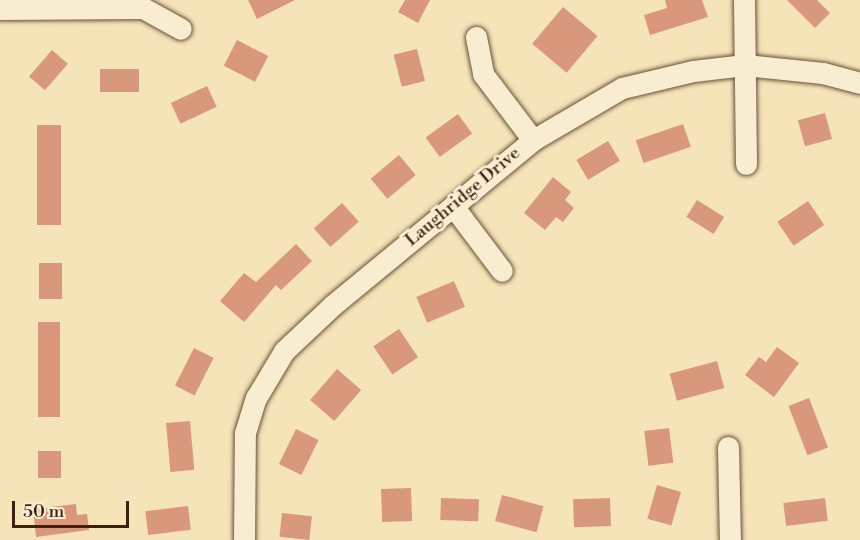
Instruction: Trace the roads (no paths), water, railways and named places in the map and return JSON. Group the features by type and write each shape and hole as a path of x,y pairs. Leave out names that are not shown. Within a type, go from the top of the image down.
{"street":[{"path":"744,0 746,164"},
{"path":"0,9 142,8 181,29"},
{"path":"476,37 483,74 534,140"},
{"name":"Laughridge Drive","path":"244,540 245,433 271,369 301,333 534,140 622,88 693,71 745,65 823,73 860,82"},
{"path":"453,206 502,271"},
{"path":"728,447 730,540"}]}
